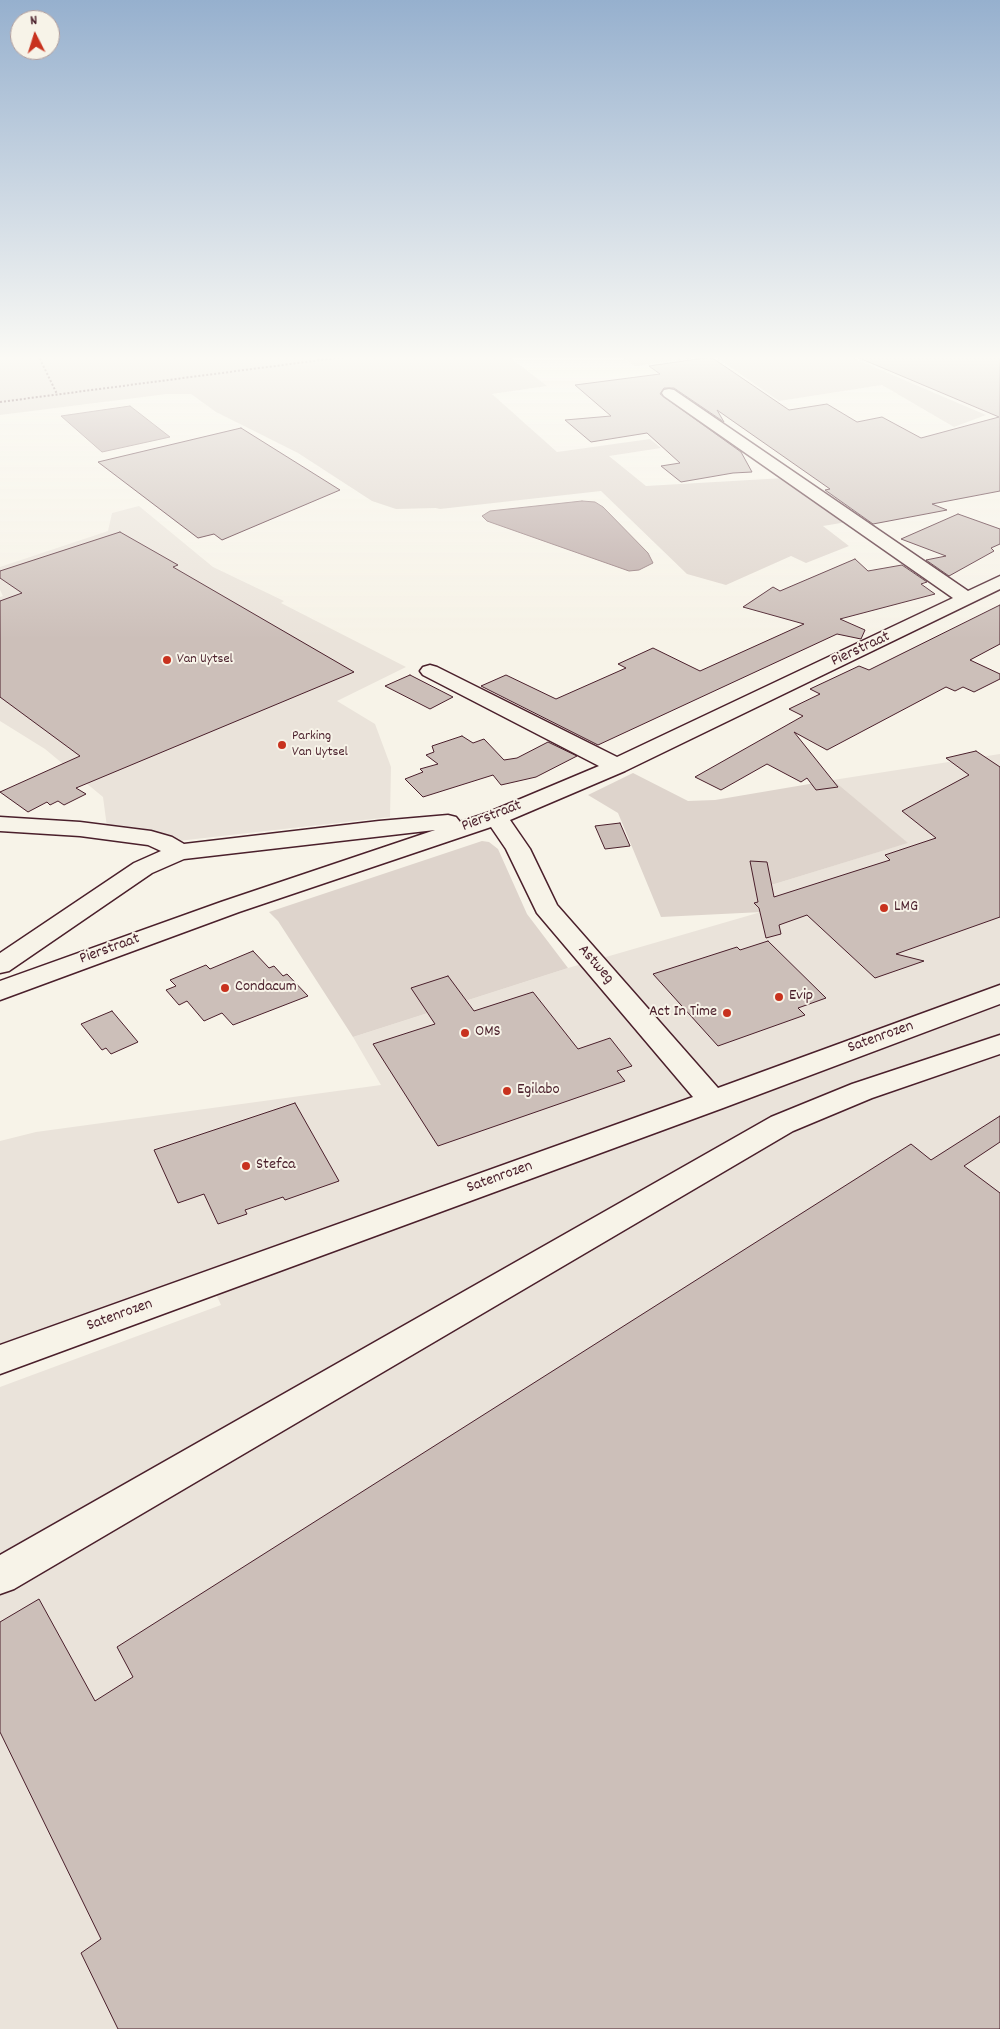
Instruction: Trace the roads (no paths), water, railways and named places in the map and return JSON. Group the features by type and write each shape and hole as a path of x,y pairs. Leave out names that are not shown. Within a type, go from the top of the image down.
{"street":[{"path":"751,450 967,599"},
{"name":"Pierstraat","path":"0,991 230,907 495,818 617,766 1000,582"},
{"path":"430,671 617,766"},
{"path":"0,965 143,868 179,852 379,828 495,818"},
{"name":"Astweg","path":"495,818 506,830 518,849 546,908 713,1101"},
{"path":"0,824 80,828 151,838 164,842 179,852"},
{"name":"Satenrozen","path":"0,1360 713,1101 1000,994"},
{"path":"0,1576 782,1124 862,1091 1000,1044"}],"place":[{"name":"Van Uytsel","path":"167,660"},
{"name":"Parking Van Uytsel","path":"282,745"},
{"name":"LMG","path":"884,908"},
{"name":"Condacum","path":"225,988"},
{"name":"Evip","path":"779,997"},
{"name":"Act In Time","path":"727,1013"},
{"name":"OMS","path":"465,1033"},
{"name":"Egilabo","path":"507,1091"},
{"name":"Stefca","path":"246,1166"}]}
